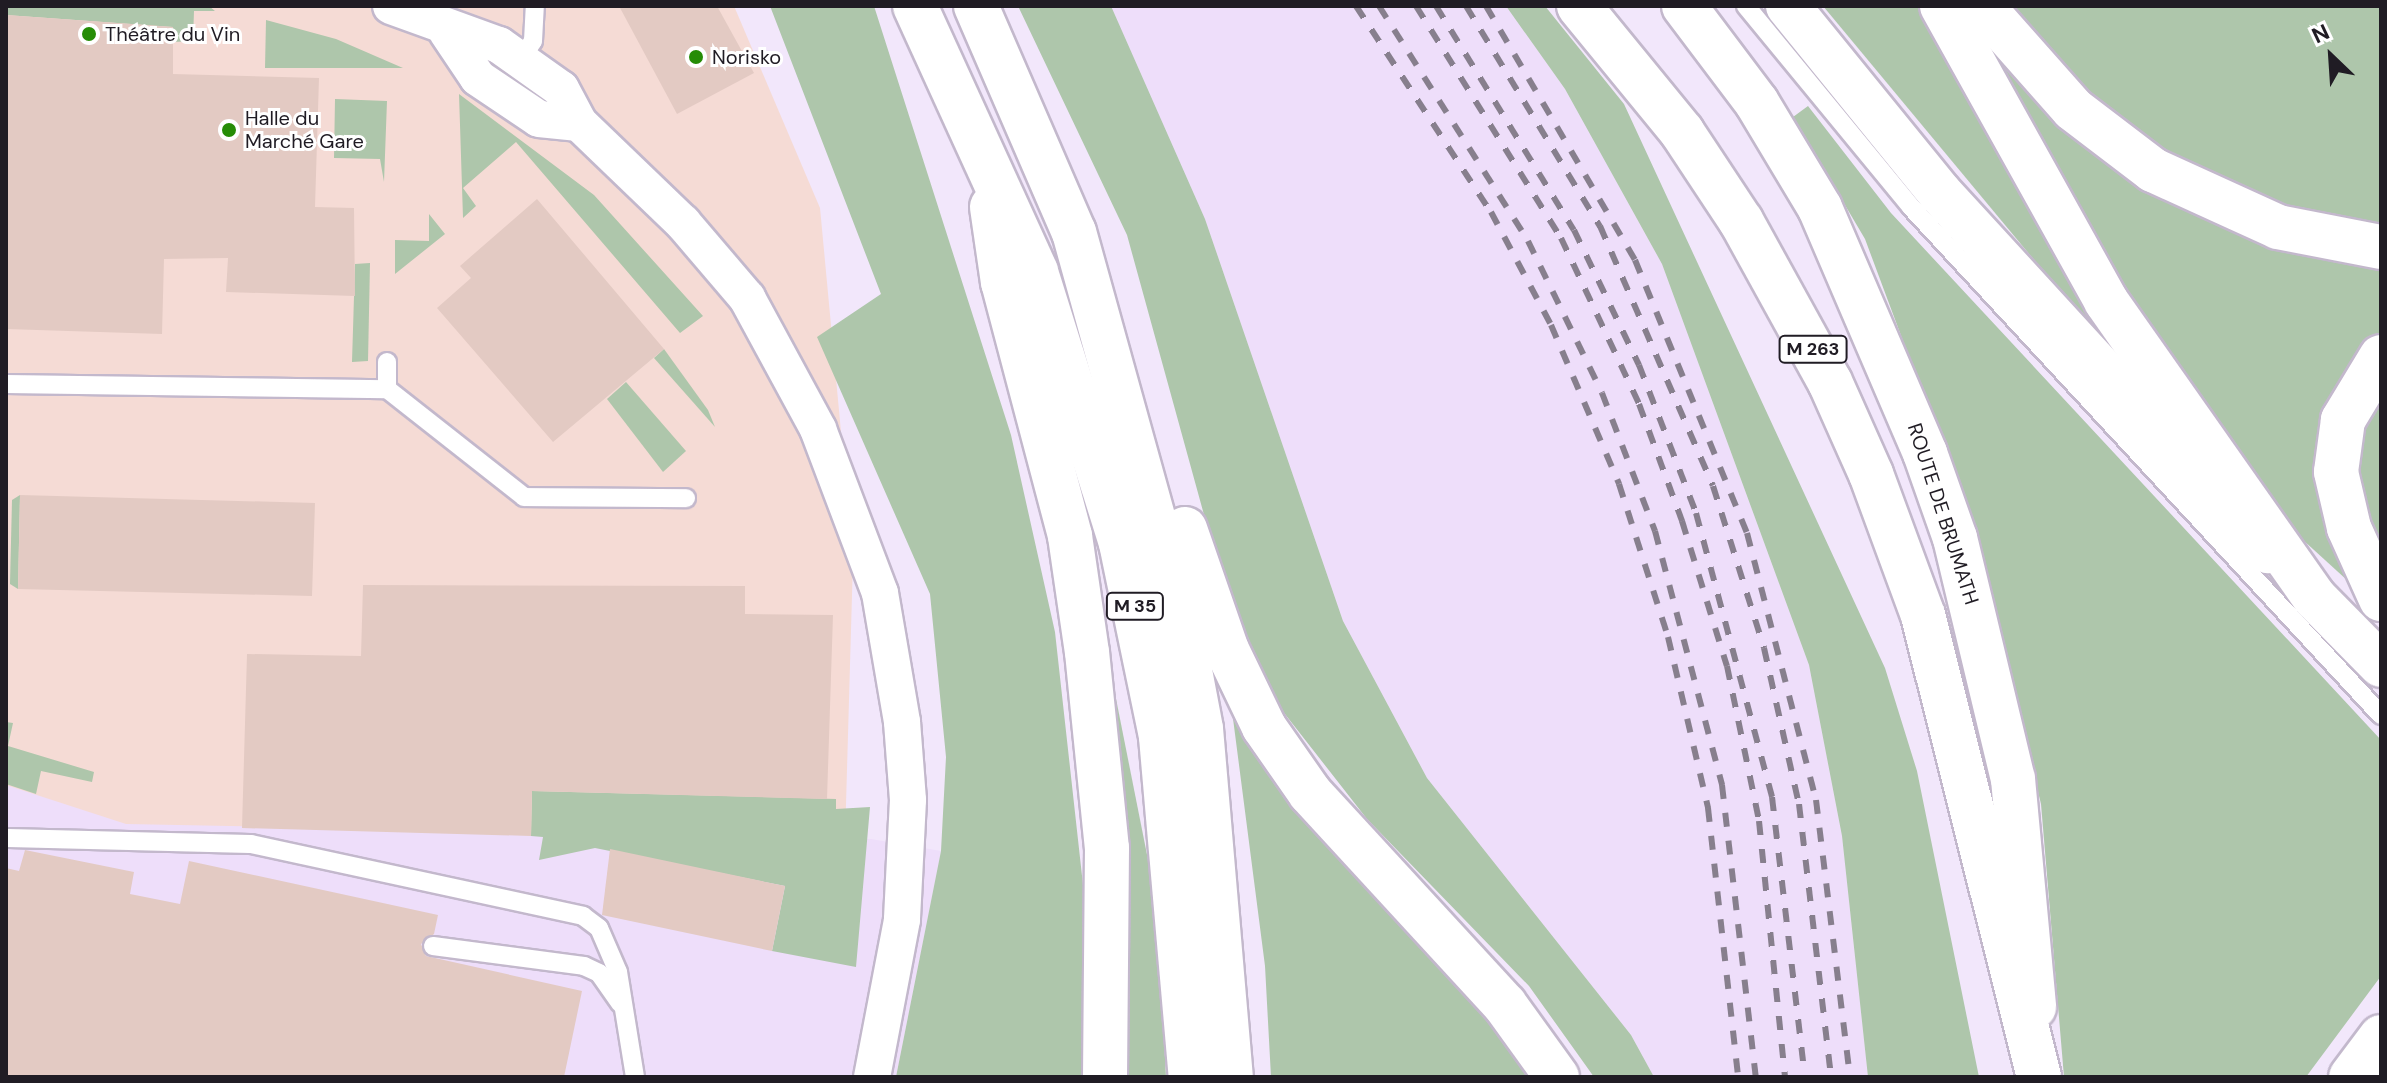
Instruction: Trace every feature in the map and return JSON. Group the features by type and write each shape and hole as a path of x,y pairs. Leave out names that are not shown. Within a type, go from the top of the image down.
{"main road":[{"name":"M 35","path":"915,6 985,157 1063,343 1134,601 1162,751 1191,1077"},
{"name":"M 35","path":"976,6 1074,232 1098,303 1178,607 1201,729 1231,1077"},
{"name":"M 263","path":"1579,6 1682,132 1741,221 1830,382 1871,474 1923,615 2040,1077"},
{"name":"ROUTE DE BRUMATH","path":"1684,6 1757,103 1820,208 1891,362 1955,538 2013,779 2040,1077"},
{"path":"1788,6 1940,193 2172,454 2381,665"},
{"path":"1942,6 2106,301 2315,598"},
{"path":"1982,6 2073,109 2153,170 2278,227 2381,247"},
{"path":"985,157 1003,282 1070,536 1087,652 1107,848 1105,1077"},
{"path":"1098,303 1143,402 1227,650 1264,727 1310,793 1505,1005 1557,1077"},
{"path":"2381,357 2343,420 2336,472 2349,528 2381,599"},
{"path":"2351,1077 2381,1037"}],"street":[{"path":"391,6 454,19 561,89 579,123 683,223 747,298 793,377 861,530 897,670 908,800 902,920 872,1077"},
{"path":"454,19 478,78 539,119 579,123"}],"lane":[{"path":"521,60 533,41 535,6"},
{"path":"1746,6 1911,207 2381,715"},
{"path":"387,362 387,389"},
{"path":"6,384 387,389 524,497 686,498"},
{"path":"6,838 251,844 583,916 599,928 618,972 635,1077"},
{"path":"433,946 584,966 599,973 624,1008"}],"shaded area":[{"path":"6,6 734,6 820,208 853,560 842,944 6,1077"},
{"path":"1111,6 1506,6 1565,89 1662,264 1809,665 1842,836 1868,1077 1654,1077 1631,1035 1427,778 1343,621 1205,219"},
{"path":"6,785 126,824 871,839 941,851 896,1077 6,1077"}],"green space":[{"path":"6,6 209,6 215,11 194,11 193,41 173,42 173,27 6,15"},
{"path":"770,6 874,6 1011,435 1055,632 1090,948 1082,1077 896,1077 941,851 946,757 930,594 817,337 881,294"},
{"path":"1018,6 1111,6 1205,219 1343,621 1427,778 1631,1035 1654,1077 1594,1077 1529,986 1367,819 1281,709 1228,602 1127,235"},
{"path":"1506,6 1545,6 1624,104 1885,668 1917,771 1979,1077 1868,1077 1842,836 1809,665 1662,264 1565,89"},
{"path":"1823,6 2381,6 2381,561 2348,581 2153,403"},
{"path":"266,20 336,39 403,68 265,68"},
{"path":"459,94 594,195 703,316 680,333 516,142 463,188 476,206 463,218"},
{"path":"335,99 387,101 384,182 380,159 334,158"},
{"path":"1808,106 1891,213 2381,740 2381,976 2306,1077 2064,1077 2041,804 1975,534 1865,239 1793,117"},
{"path":"429,214 445,234 395,274 395,240 429,241"},
{"path":"370,263 368,361 352,362 355,264"},
{"path":"664,349 708,410 715,427 654,358"},
{"path":"626,382 686,451 663,472 607,399"},
{"path":"20,495 18,589 10,584 12,500"},
{"path":"1095,593 1157,905 1166,1077 1120,1077"},
{"path":"1231,703 1549,1077 1271,1077 1265,966"},
{"path":"6,722 13,723 8,746 94,772 92,782 41,771 36,794 6,784"},
{"path":"532,791 836,799 836,809 870,807 856,967 772,951 785,886 595,848 539,860 543,837 531,836"}],"building":[{"name":"Norisko","path":"619,6 717,6 754,73 677,114"},
{"path":"6,15 173,27 173,74 319,78 315,207 354,208 355,296 226,292 228,258 164,259 162,334 6,329"},
{"path":"537,199 664,349 553,442 437,308 471,278 460,266"},
{"path":"20,495 315,503 312,596 18,589"},
{"path":"363,585 745,586 745,614 833,615 827,799 532,791 531,836 242,828 247,654 361,656"},
{"path":"610,849 785,886 772,951 602,915"},
{"path":"25,850 134,872 130,894 180,904 189,861 438,915 434,934 421,944 426,956 582,991 564,1077 6,1077 6,868 19,871"}],"railway":[{"path":"1356,6 1491,212 1551,325 1619,484 1668,637 1708,808 1738,1077"},
{"path":"1379,6 1528,241 1602,393 1655,531 1722,785 1756,1077"},
{"path":"1416,6 1561,238 1639,404 1682,521 1727,666 1759,821 1785,1077"},
{"path":"1436,6 1574,230 1639,365 1696,513 1772,797 1805,1077"},
{"path":"1466,6 1600,226 1713,486 1764,648 1799,804 1831,1077"},
{"path":"1486,6 1635,260 1747,533 1816,800 1850,1077"}],"place":[{"name":"Théâtre du Vin","path":"89,34"},
{"name":"Norisko","path":"696,57"},
{"name":"Halle du Marché Gare","path":"229,130"}]}
